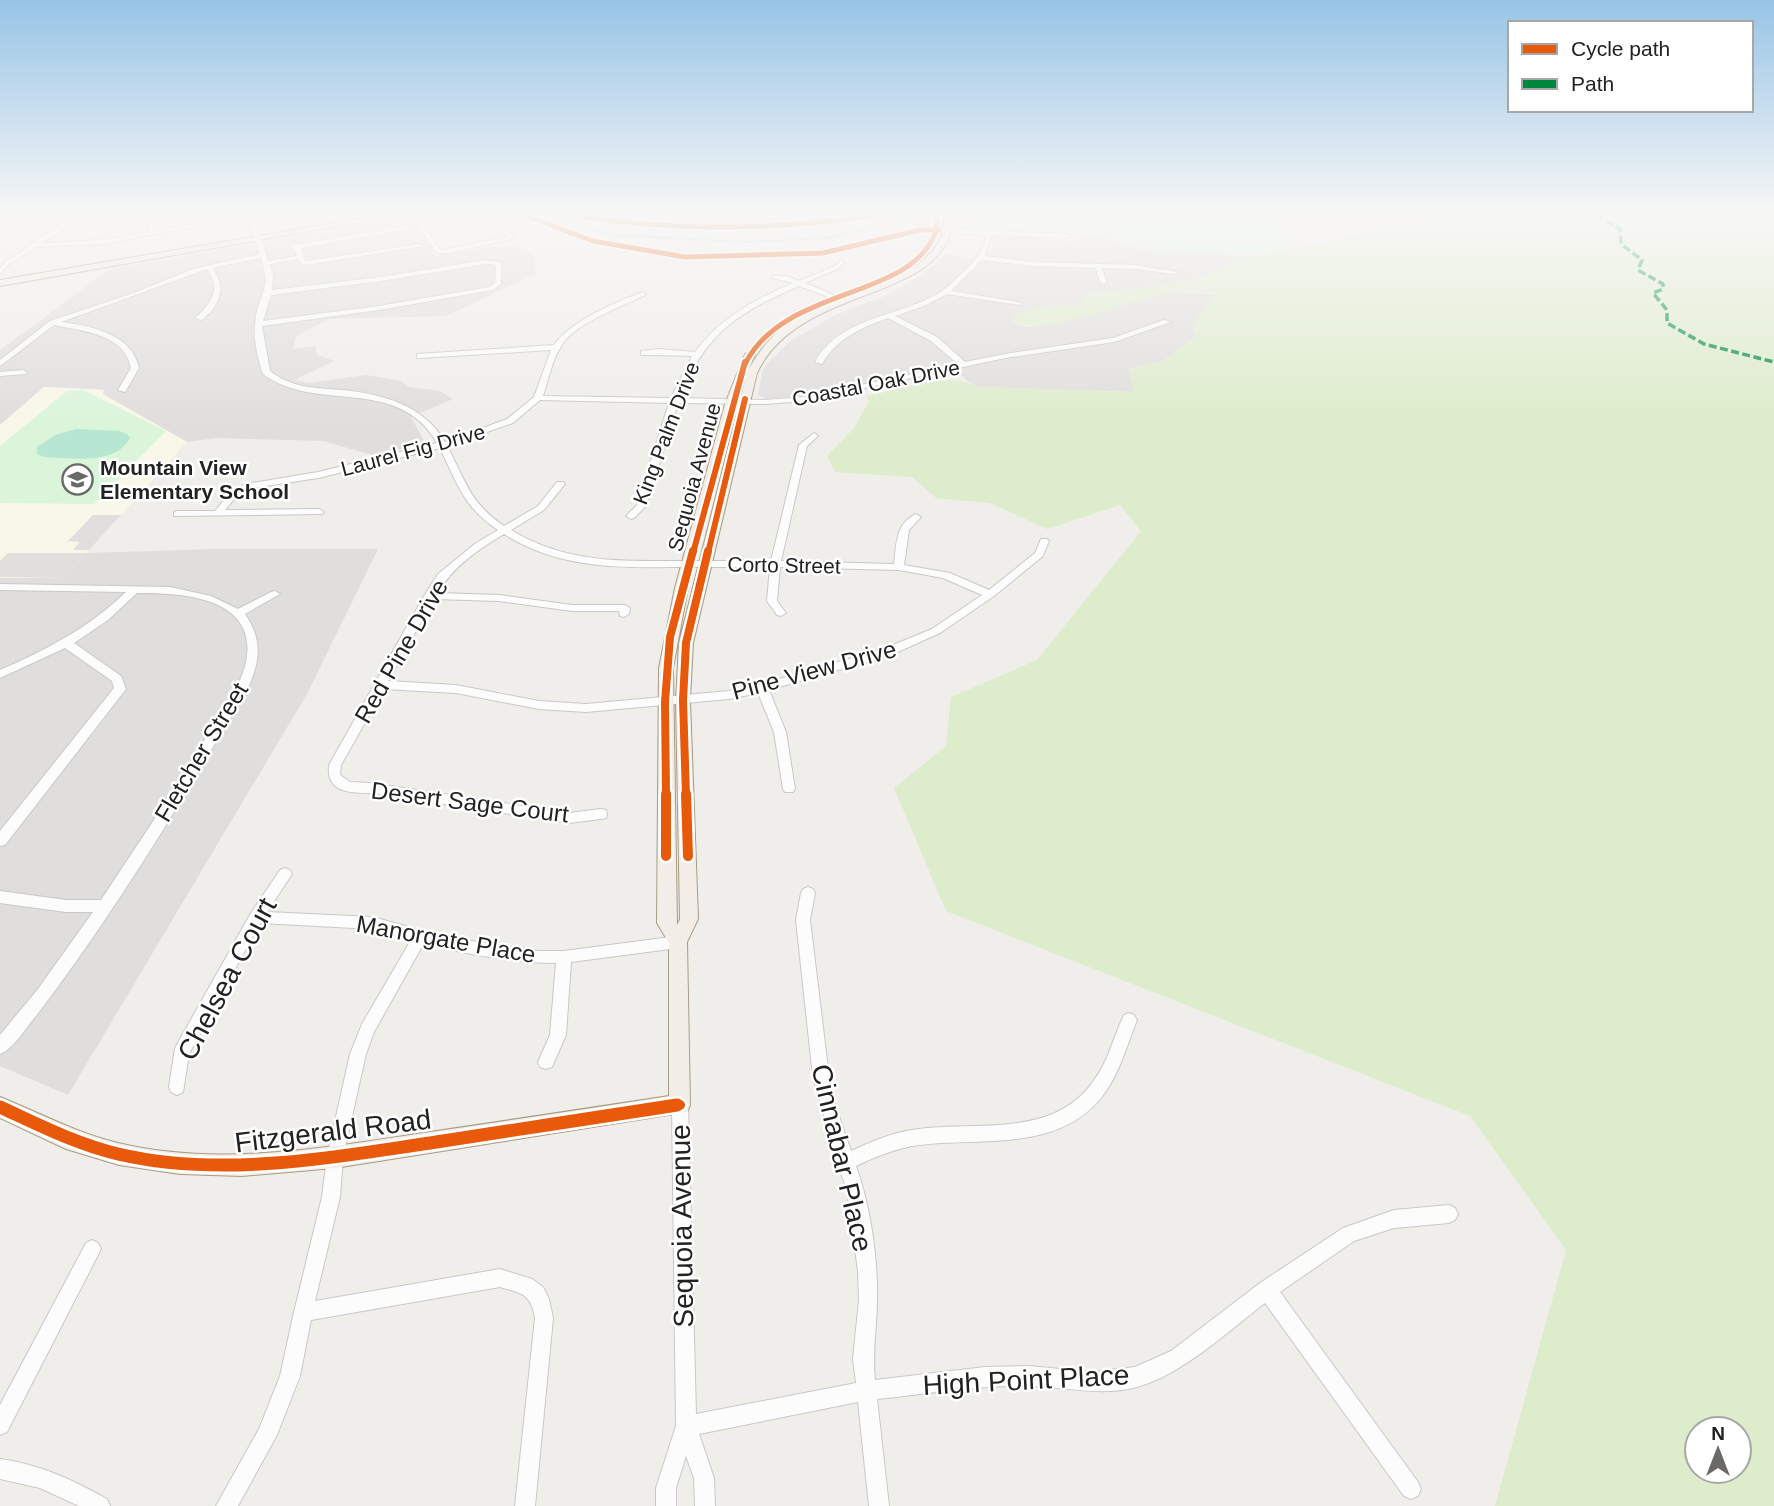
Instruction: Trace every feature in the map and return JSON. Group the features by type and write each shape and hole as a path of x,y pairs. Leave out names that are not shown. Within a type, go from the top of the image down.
{"main road":[{"name":"Sequoia Avenue","path":"674,701 745,362 753,349 782,323 865,285"},
{"name":"Sequoia Avenue","path":"680,1105 678,943 689,919 670,637 738,401"},
{"name":"Fitzgerald Road","path":"0,1107 86,1146 130,1157 226,1167 335,1157 680,1105"}],"street":[{"path":"0,364 53,323 157,285"},
{"path":"199,318 210,311 219,292 218,285"},
{"name":"Corto Street","path":"269,285 258,324 263,366 272,378 298,388 364,396 399,405 428,422 471,504 482,516 540,550 575,560 610,563 900,568 946,575 990,594"},
{"path":"268,293 330,285"},
{"path":"258,324 379,308 497,285"},
{"name":"King Palm Drive","path":"631,516 641,506 676,401 696,354 717,331 742,311 794,285"},
{"path":"805,285 837,298"},
{"path":"819,362 825,351 840,339 925,303 953,285"},
{"path":"946,292 1018,304"},
{"path":"538,398 556,347 564,336 578,326 643,294"},
{"path":"889,316 933,339 965,366"},
{"name":"Coastal Oak Drive","path":"538,398 782,401 822,397 1019,354 1114,340 1167,322"},
{"path":"53,323 99,331 132,354 135,368 122,390"},
{"path":"420,356 556,347"},
{"path":"644,353 659,351 696,354"},
{"path":"0,374 23,372"},
{"name":"Laurel Fig Drive","path":"218,514 233,495 249,486 318,475 491,430 509,422 538,398"},
{"path":"781,613 772,601 775,565 803,445 814,436"},
{"name":"Red Pine Drive","path":"340,784 334,776 335,765 442,576 459,559 541,508 560,484"},
{"path":"177,514 319,512"},
{"path":"900,568 904,528 916,517"},
{"name":"Pine View Drive","path":"380,685 456,689 539,705 586,708 674,701 762,688 915,641 954,621 1039,554 1044,541"},
{"path":"0,587 135,589 196,594 218,601 237,614 275,594"},
{"path":"0,674 67,644 104,620 135,589"},
{"path":"429,596 499,598 572,608 625,608 624,614"},
{"name":"Fletcher Street","path":"0,1046 21,1024 105,906 192,773 248,674 253,642 250,632 237,614"},
{"path":"0,841 120,688 117,679 67,644"},
{"path":"762,688 780,732 789,789"},
{"name":"Desert Sage Court","path":"340,784 569,818 601,814"},
{"name":"Chelsea Court","path":"177,1087 181,1053 256,917 285,874"},
{"name":"Cinnabar Place","path":"808,893 803,920 821,1077 860,1213 867,1271 868,1300 863,1359 880,1506"},
{"path":"0,897 66,906 105,906"},
{"name":"Manorgate Place","path":"256,917 373,923 398,928 420,937 539,957 564,957 678,943"},
{"path":"226,1506 267,1435 290,1376 331,1197 335,1157 354,1071 367,1029 420,937"},
{"path":"546,1062 558,1035 564,957"},
{"path":"845,1162 867,1151 905,1140 1007,1135 1046,1124 1073,1112 1093,1096 1106,1074 1129,1020"},
{"name":"Sequoia Avenue","path":"680,1105 686,1426 704,1479 705,1506"},
{"name":"High Point Place","path":"686,1426 865,1391 985,1377 1028,1376 1093,1382 1136,1377 1178,1358 1266,1290 1349,1234 1394,1219 1449,1214"},
{"path":"0,1425 92,1249"},
{"path":"303,1311 500,1278 531,1287 543,1305 544,1318 525,1506"},
{"path":"1266,1290 1411,1489"},
{"name":"Sequoia Avenue","path":"666,1506 666,1488 686,1426"},
{"path":"0,1469 21,1471 59,1483 100,1506"}],"shaded area":[{"path":"88,285 511,285 446,316 329,319 296,336 293,349 315,346 317,355 335,361 294,380 309,383 366,375 401,381 409,387 440,391 453,399 411,417 423,439 422,443 376,456 323,441 216,438 187,442 103,394 103,390 94,389 44,387 0,425 0,350"},
{"path":"903,285 1159,285 1134,290 1090,292 1079,305 1040,307 1013,322 1025,327 1050,324 1171,292 1215,294 1192,323 1197,335 1162,362 1129,368 1134,392 977,387 966,380 953,365 823,393 767,399 758,395 763,368 790,341 835,315 887,295"},
{"name":"Mountain View Elementary School","path":"44,387 104,390 103,394 187,442 64,578 0,578 0,425"},
{"path":"93,515 121,515 89,550 73,550 80,542 68,541"},
{"path":"216,549 378,549 307,694 68,1095 0,1066 0,578 64,578 87,553"},
{"path":"8,553 87,553 64,578 0,577 0,561"}],"green space":[{"path":"1159,285 1774,285 1774,1506 1495,1506 1566,1250 1470,1116 946,911 894,788 946,746 951,697 1037,660 1141,531 1120,505 1047,529 990,503 936,498 912,477 835,472 827,456 854,428 869,401 866,396 923,383 953,380 977,387 1134,392 1128,368 1162,362 1197,336 1192,323 1215,294 1171,293 1046,325 1012,322 1015,315 1040,307 1079,305 1090,292 1134,290"},
{"path":"83,390 166,431 94,504 0,503 0,446 67,391"},
{"path":"76,429 119,431 130,438 123,447 103,457 44,457 37,454 37,447 55,435"}],"marked path":[{"path":"1663,285 1663,289 1653,293 1667,310 1667,323 1678,331 1704,344 1774,362"}],"cycle path":[{"path":"666,856 665,702 670,637 745,362 762,339 801,311 868,285"},
{"path":"688,856 683,700 686,643 745,399"},
{"path":"0,1107 66,1138 119,1154 180,1163 242,1165 335,1157 680,1105"}],"place":[{"name":"Mountain View Elementary School","path":"77,479"}]}
